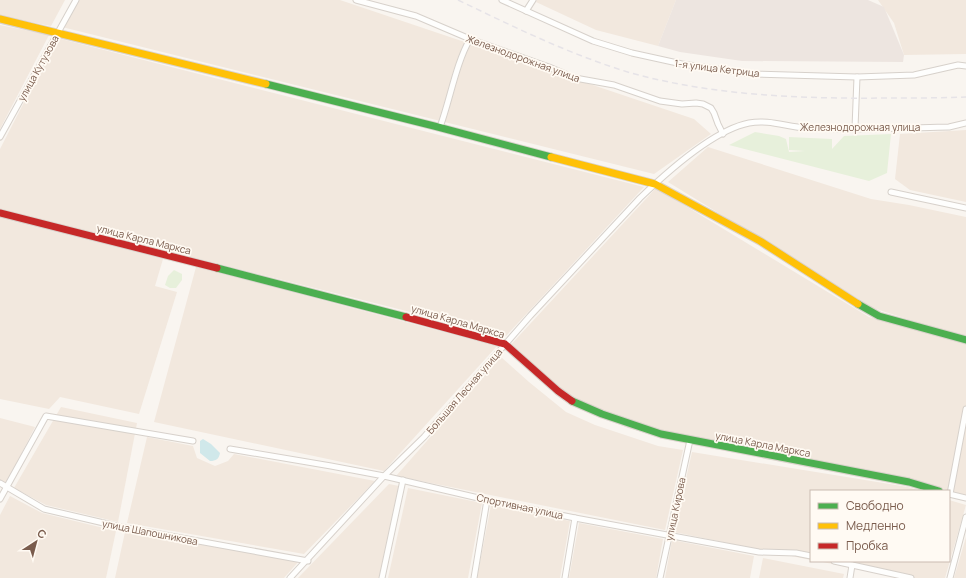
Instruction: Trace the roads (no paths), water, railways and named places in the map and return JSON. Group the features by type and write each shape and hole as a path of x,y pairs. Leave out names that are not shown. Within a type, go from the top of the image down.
{"street":[{"name":"улица Кутузова","path":"0,137 76,0"},
{"name":"Железнодорожная улица","path":"356,0 416,16 575,78 614,85 660,101 682,104 703,104 711,108 723,134"},
{"name":"1-я улица Кетрица","path":"502,0 593,40 632,53 682,64 751,74 856,76 914,75 951,66 966,66"},
{"path":"526,11 534,0"},
{"path":"0,19 58,32 440,127 655,184 760,241 868,311 878,316 966,340"},
{"path":"440,127 463,51 470,38"},
{"path":"855,128 856,76"},
{"name":"Железнодорожная улица","path":"732,130 749,123 766,122 805,128 949,127 966,123"},
{"name":"Большая Лесная улица","path":"290,578 308,561 384,476 424,437 505,344 577,265 655,184 691,154 732,130"},
{"path":"891,192 966,208"},
{"name":"улица Карла Маркса","path":"0,213 335,298 505,344 558,391 576,403 661,434 909,482 936,490"},
{"path":"950,490 966,409"},
{"path":"0,499 46,416 193,441"},
{"name":"улица Кирова","path":"660,578 690,440"},
{"name":"Спортивная улица","path":"230,449 384,476 487,500 575,518 759,552 796,553 810,556"},
{"path":"382,578 403,480"},
{"name":"улица Шапошникова","path":"0,483 44,509 121,527 308,561"},
{"path":"950,494 966,498"},
{"path":"474,578 487,500"},
{"path":"950,578 966,517"},
{"path":"565,578 575,518"},
{"path":"838,562 911,578"},
{"path":"850,578 852,565"}],"water":[{"path":"203,439 211,444 220,453 219,457 214,461 210,461 200,453 200,441"}],"railway":[{"path":"458,0 543,40 587,58 631,73 663,81 727,91 792,97 966,97"}]}
